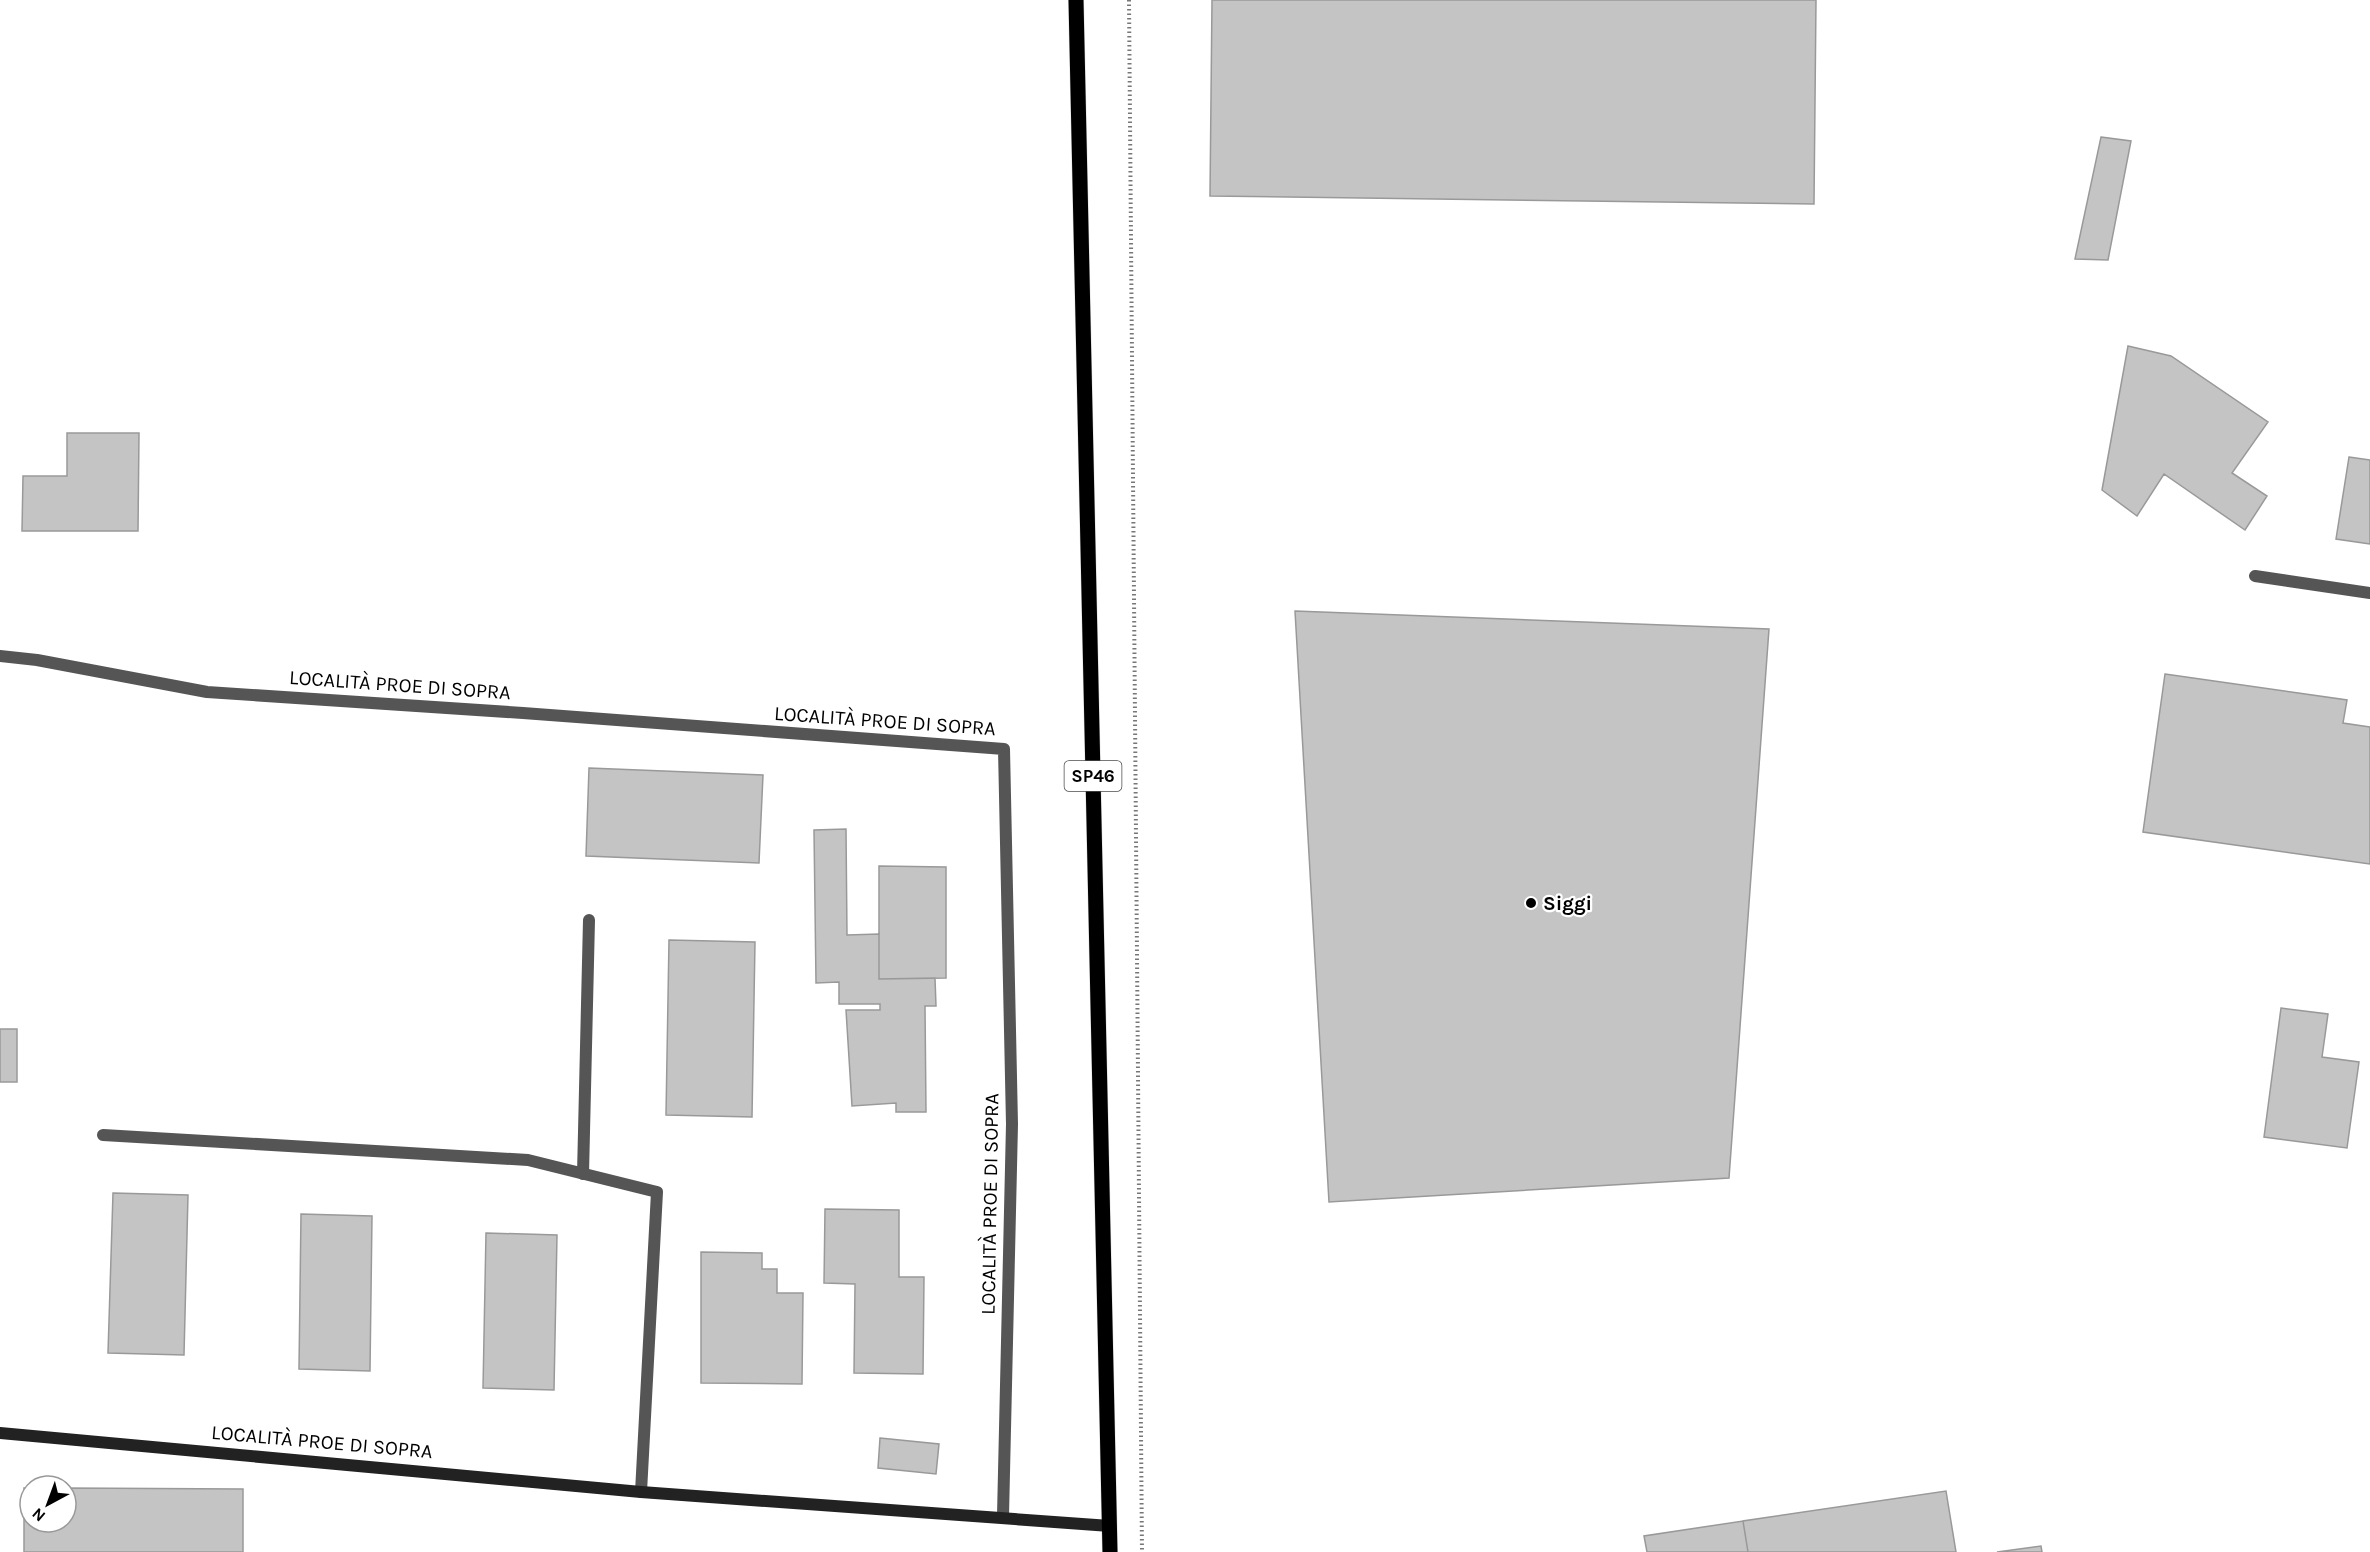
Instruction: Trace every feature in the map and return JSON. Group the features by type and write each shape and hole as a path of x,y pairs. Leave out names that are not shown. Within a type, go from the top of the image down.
{"main road":[{"name":"SP46","path":"1076,0 1110,1552"}],"street":[{"path":"2255,576 2370,593"},
{"name":"LOCALITÀ PROE DI SOPRA","path":"0,656 37,660 207,692 523,712 1004,749 1012,1124 1004,1516"},
{"path":"583,1174 589,920"},
{"path":"103,1135 528,1160 657,1192 641,1492"},
{"name":"LOCALITÀ PROE DI SOPRA","path":"0,1432 641,1492 1004,1516 1110,1526"}],"path":[{"path":"1129,0 1143,1552"}],"building":[{"path":"1212,0 1816,0 1814,204 1210,196"},
{"path":"2101,137 2131,141 2108,260 2075,259"},
{"path":"2128,346 2171,356 2268,422 2232,473 2267,496 2245,530 2164,474 2137,516 2102,490"},
{"path":"67,433 139,433 138,531 22,531 23,476 67,476"},
{"path":"2349,457 2370,460 2370,544 2336,539"},
{"name":"Siggi","path":"1295,611 1769,629 1729,1178 1329,1202"},
{"path":"2165,674 2347,700 2343,723 2370,727 2370,864 2143,832"},
{"path":"589,768 763,775 759,863 586,856"},
{"path":"846,829 847,935 879,934 879,979 935,978 936,1006 925,1006 926,1112 896,1112 896,1103 852,1106 846,1010 880,1010 880,1004 839,1004 839,982 816,983 814,830"},
{"path":"879,866 946,867 946,978 879,979"},
{"path":"669,940 755,942 752,1117 666,1115"},
{"path":"2281,1008 2328,1014 2322,1057 2359,1062 2347,1148 2264,1137"},
{"path":"0,1029 17,1029 17,1082 0,1082"},
{"path":"113,1193 188,1195 184,1355 108,1353"},
{"path":"825,1209 899,1210 899,1277 924,1277 923,1374 854,1373 855,1284 824,1283"},
{"path":"301,1214 372,1216 370,1371 299,1369"},
{"path":"486,1233 557,1235 554,1390 483,1388"},
{"path":"701,1252 762,1253 762,1269 777,1269 777,1293 803,1293 802,1384 701,1383"},
{"path":"880,1438 939,1444 936,1474 878,1468"},
{"path":"78,1488 243,1489 243,1552 24,1552 24,1534 78,1534"},
{"path":"1946,1491 1956,1552 1748,1552 1743,1521"},
{"path":"1743,1521 1748,1552 1647,1552 1644,1536"},
{"path":"2041,1546 2042,1552 1997,1552"}],"place":[{"name":"Siggi","path":"1531,903"}]}
